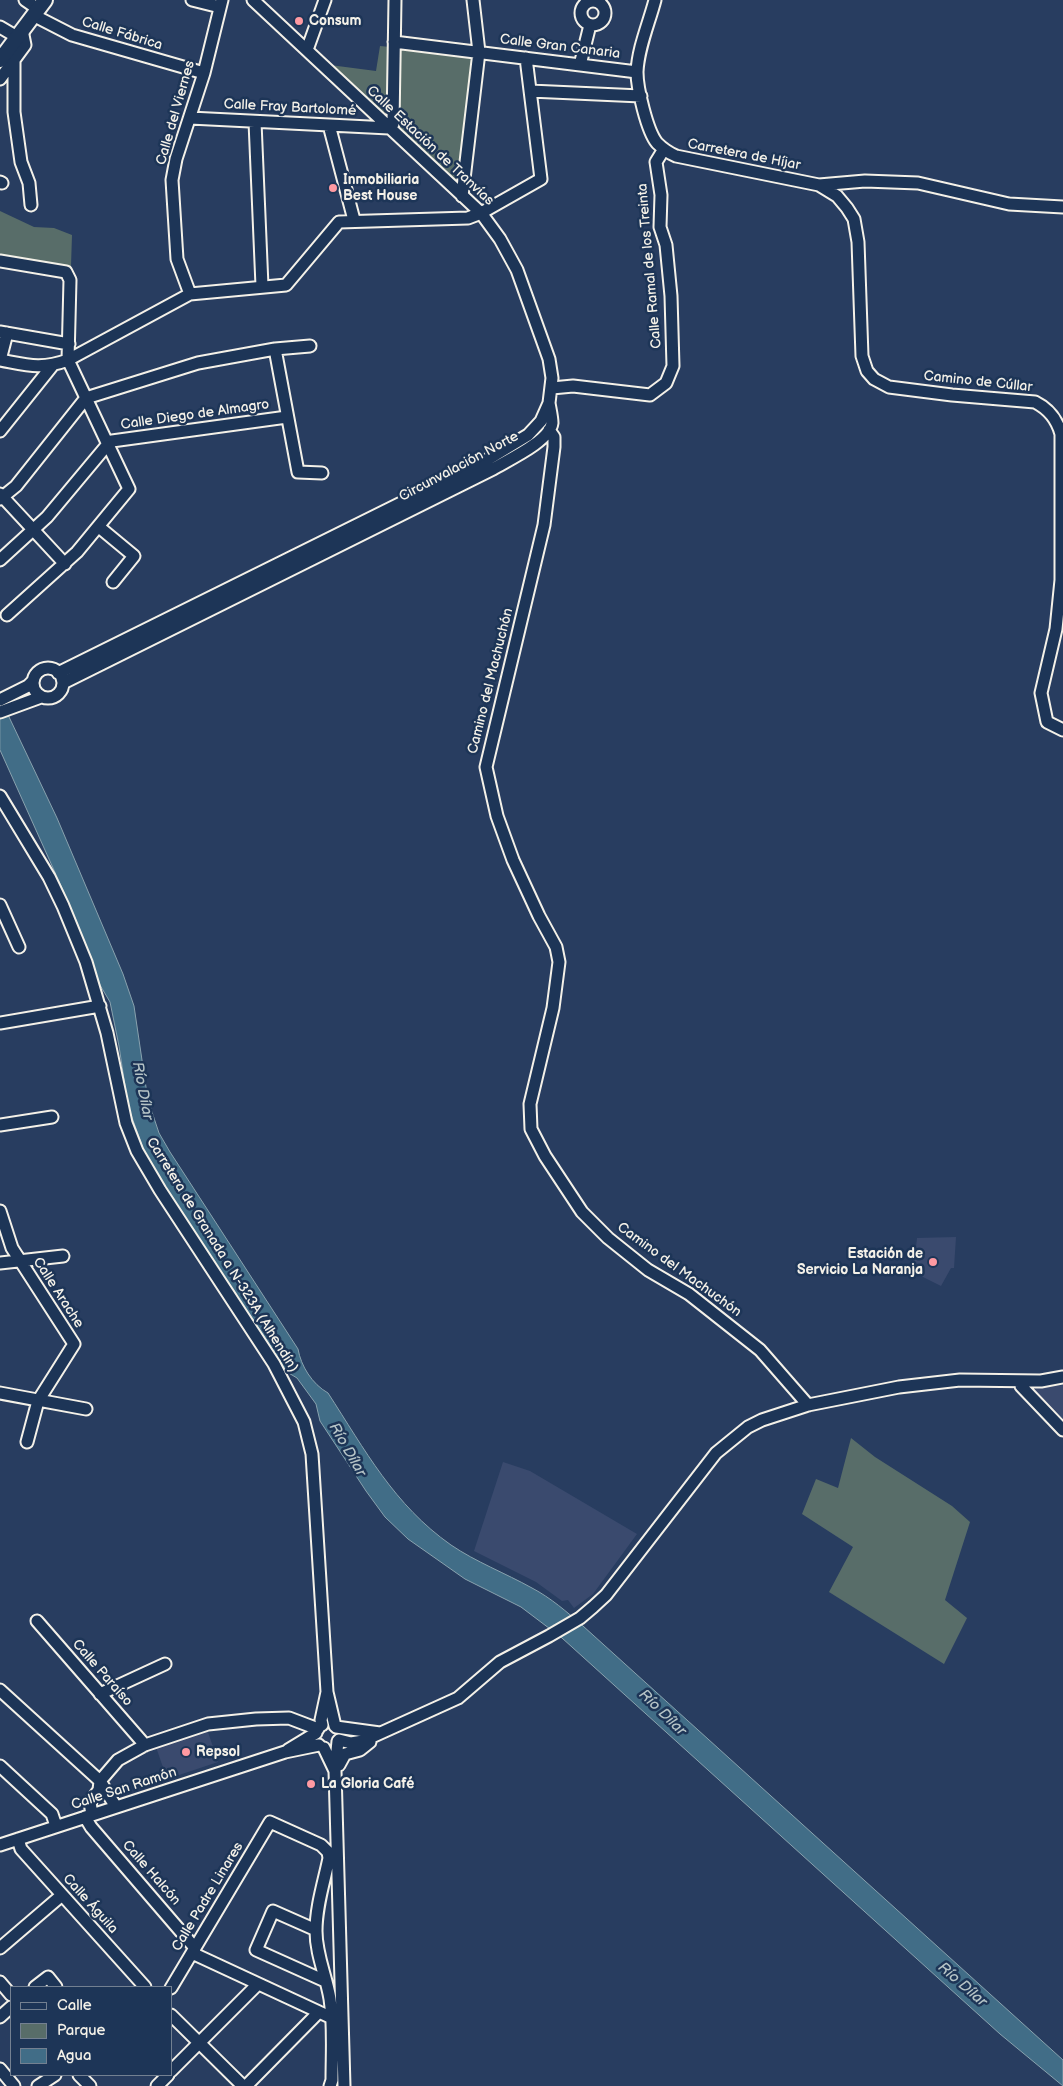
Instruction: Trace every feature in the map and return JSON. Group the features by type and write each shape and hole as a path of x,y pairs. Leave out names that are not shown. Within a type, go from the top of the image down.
{"main road":[{"path":"5,57 39,8"}],"street":[{"name":"Calle Fábrica","path":"24,0 39,8 72,35 204,73"},
{"path":"192,0 221,3"},
{"name":"Calle Estación de Tranvías","path":"253,0 481,213 517,270 549,359 552,388 550,403"},
{"path":"307,50 325,0"},
{"path":"389,128 394,124 395,0"},
{"path":"462,196 479,52 473,0"},
{"path":"655,0 638,72 641,96 653,136 664,149"},
{"path":"590,1 603,6 606,14 602,22 594,26 590,25 584,21 581,15 590,1"},
{"name":"Calle del Viernes","path":"190,294 177,259 172,180 176,160 204,73 221,3"},
{"path":"580,65 590,25"},
{"path":"0,27 20,34"},
{"name":"Calle Gran Canaria","path":"394,42 638,72"},
{"path":"0,79 5,57"},
{"path":"5,57 21,162 29,183 31,205"},
{"path":"68,344 4,332 0,360 31,366 52,366 68,360 190,294 286,285 339,222 354,220 468,218 481,213 541,179 526,58"},
{"path":"530,91 641,96"},
{"name":"Calle Fray Bartolomé","path":"190,118 389,128"},
{"path":"256,122 262,286"},
{"path":"329,125 354,220"},
{"name":"Carretera de Híjar","path":"664,149 686,159 819,185"},
{"name":"Calle Ramal de los Treinta","path":"552,388 573,386 650,395 662,388 669,377 673,359 671,296 666,245 660,227 661,195 656,162 659,154 664,149"},
{"path":"819,185 865,181 918,184 1009,204 1063,206"},
{"name":"Camino de Cúllar","path":"819,185 837,196 848,208 854,219 858,242 862,356 867,371 874,379 889,387 1035,402 1046,409 1057,423 1061,434 1061,580 1056,629 1042,693 1047,722 1063,730"},
{"path":"0,261 66,272 70,280 68,360 129,489 65,564 7,615"},
{"path":"65,564 1,497 16,486 86,398 198,363 275,349 310,346"},
{"path":"275,349 298,472 322,473"},
{"path":"0,431 52,366"},
{"path":"528,435 543,429 549,430 552,423 550,403"},
{"name":"Circunvalación Norte","path":"61,678 480,464 528,435 541,420 550,403"},
{"name":"Calle Diego de Almagro","path":"108,444 112,441 287,417"},
{"name":"Circunvalación Norte","path":"61,678 493,469 541,440 549,430"},
{"name":"Camino del Machuchón","path":"549,430 554,437 554,447 544,525 486,767 497,816 539,916 556,947 559,962 553,1008 530,1104 530,1129 545,1156 582,1212 608,1238 648,1270 689,1294 760,1350 808,1405"},
{"path":"0,560 47,517 108,444"},
{"path":"99,526 134,556 113,582"},
{"path":"44,668 52,669 61,678 60,693 56,696 51,698 41,697 3,705 28,686 38,672 44,668"},
{"path":"32,682 34,691 41,697"},
{"name":"Carretera de Granada a N-323A (Alhendín)","path":"0,796 37,856 63,906 86,962 100,1006 126,1124 137,1151 160,1190 274,1364 304,1422 312,1454 327,1692 320,1720 320,1736"},
{"path":"0,905 19,947"},
{"path":"0,1023 100,1006"},
{"path":"0,1125 52,1117"},
{"name":"Calle Arache","path":"0,1211 12,1248 19,1261 74,1344 38,1401 27,1442"},
{"path":"0,1263 63,1256"},
{"path":"339,1741 357,1742 382,1733 458,1698 500,1662 580,1618 606,1596 716,1453 748,1427 808,1405 899,1387 942,1381 1041,1381 1063,1377"},
{"path":"1021,1381 1021,1386 1063,1430"},
{"path":"0,1393 86,1409"},
{"name":"Calle Paraíso","path":"37,1621 144,1745"},
{"path":"100,1694 166,1664"},
{"path":"0,1690 100,1781 116,1807"},
{"name":"Carretera de Granada a N-323A (Alhendín)","path":"327,1692 331,1700 336,1727 339,1731 339,1741"},
{"path":"89,1816 90,1802 98,1790 100,1781 118,1760 144,1745 208,1724 288,1718 320,1736 333,1747 339,1741"},
{"path":"320,1736 327,1724 336,1727 382,1733"},
{"path":"335,1771 345,1754 360,1750 382,1733"},
{"path":"320,1736 335,1771"},
{"name":"Calle San Ramón","path":"0,1844 285,1752 320,1736"},
{"path":"339,1741 335,1771 344,2086"},
{"path":"0,1766 52,1814 56,1826"},
{"name":"Calle Halcón","path":"89,1816 91,1827 194,1950"},
{"name":"Calle Padre Linares","path":"172,1986 270,1822 325,1848 329,1858 318,1909 316,1930"},
{"name":"Calle Águila","path":"18,1839 21,1849 144,1986"},
{"path":"0,1948 62,1895"},
{"path":"325,1981 256,1950 273,1911 316,1930 317,1952 325,1981 332,2018 332,2080 330,2086"},
{"path":"194,1950 258,1984 332,2018"},
{"path":"36,1986 48,1977 55,1986"},
{"path":"0,1982 10,1995"},
{"path":"172,2070 258,1984"},
{"path":"0,2017 10,2008"},
{"path":"172,2016 244,2086 319,2012"},
{"path":"0,2069 14,2086"},
{"path":"38,2086 53,2076"},
{"path":"80,2076 90,2086"},
{"path":"157,2086 167,2076"}],"shaded area":[{"name":"Estación de Servicio La Naranja","path":"956,1237 954,1268 951,1268 941,1286 909,1270 915,1256 917,1238"},
{"path":"1063,1385 1063,1437 1020,1391"},
{"path":"503,1462 530,1471 637,1534 593,1594 574,1608 568,1600 562,1601 536,1582 474,1551"},
{"name":"Repsol","path":"207,1729 218,1762 167,1779 156,1747"}],"green space":[{"path":"380,46 390,47 389,116 385,116 330,65 376,71"},
{"path":"400,48 473,56 458,184 398,128"},
{"path":"0,211 34,227 54,228 72,235 71,266 0,254"},
{"path":"851,1438 875,1457 952,1506 970,1522 945,1600 967,1618 944,1664 829,1592 853,1547 802,1514 816,1479 838,1488"}],"water":[{"name":"Río Dílar","path":"0,698 57,818 123,974 134,1006 147,1094 159,1133 298,1349 308,1374 317,1385 328,1393 382,1475 413,1512 451,1545 470,1557 539,1592 559,1605 583,1626 1063,2060 1063,2086 1000,2034 562,1638 521,1607 465,1579 408,1539 385,1517 320,1421 316,1404 297,1378 287,1372 145,1154 128,1106 110,1002 100,985 71,908 0,750"}],"place":[{"name":"Consum","path":"299,21"},
{"name":"Inmobiliaria Best House","path":"333,188"},
{"name":"Estación de Servicio La Naranja","path":"933,1262"},
{"name":"Repsol","path":"186,1752"},
{"name":"La Gloria Café","path":"311,1784"}]}
